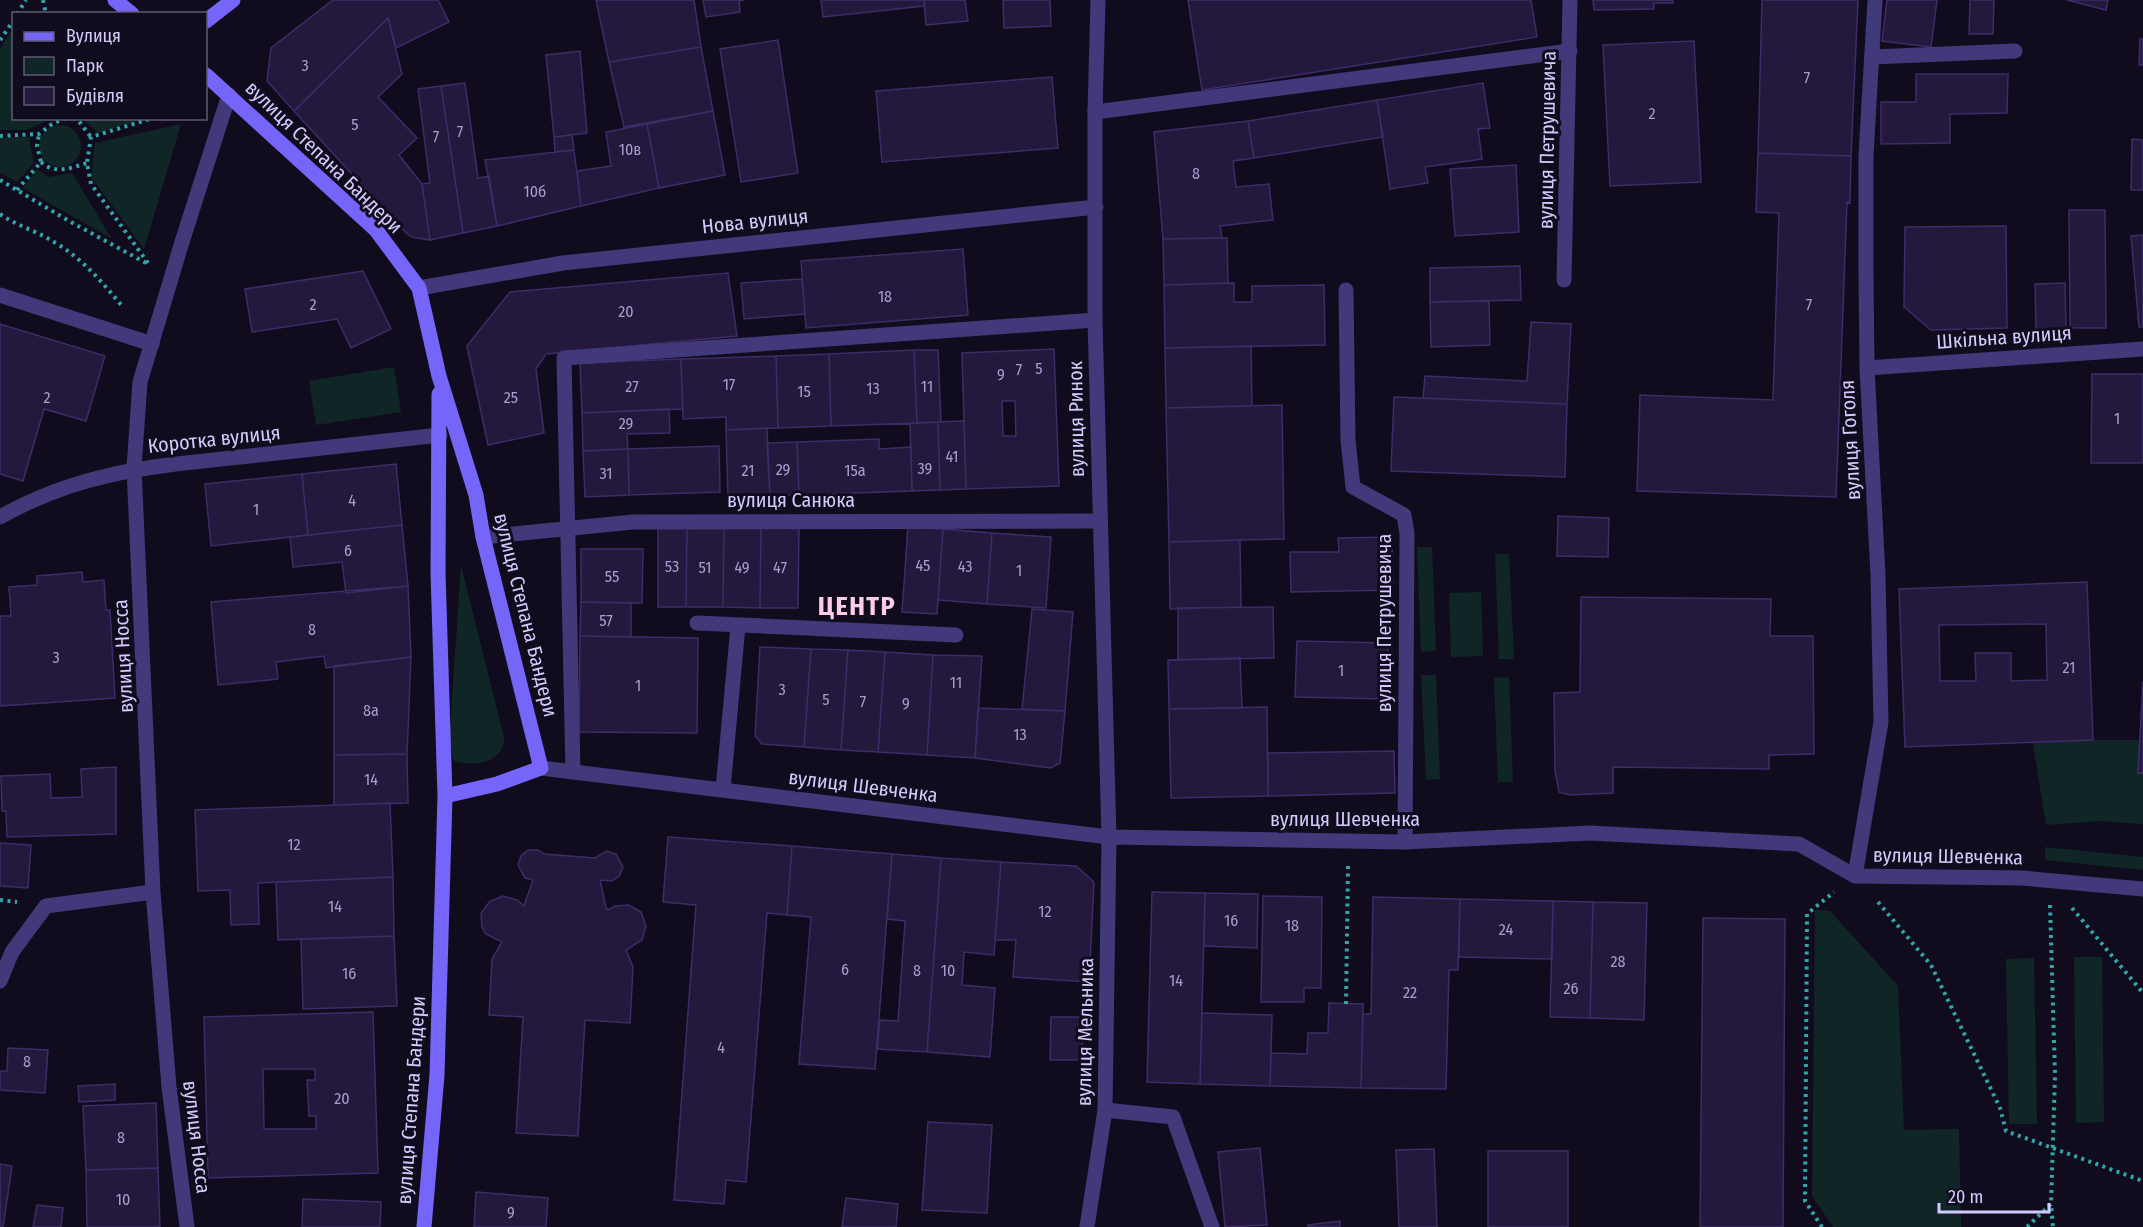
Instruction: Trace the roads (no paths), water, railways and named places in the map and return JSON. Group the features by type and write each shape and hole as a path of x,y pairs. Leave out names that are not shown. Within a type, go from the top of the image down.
{"street":[{"path":"115,0 130,12"},
{"path":"207,20 233,0"},
{"name":"вулиця Ринок","path":"1098,0 1095,112 1095,320 1109,837"},
{"name":"вулиця Петрушевича","path":"1564,280 1570,0"},
{"name":"вулиця Гоголя","path":"1855,876 1881,722 1878,575 1868,368 1866,166 1875,0"},
{"path":"1095,112 1570,51"},
{"path":"1872,57 2014,51"},
{"name":"вулиця Степана Бандери","path":"207,76 376,230 419,288 439,376 476,495 483,537 541,768"},
{"name":"вулиця Носса","path":"187,1227 169,1087 153,892 134,468 140,382 182,242 230,95"},
{"name":"Нова вулиця","path":"419,288 563,262 1096,207"},
{"name":"вулиця Петрушевича","path":"1346,290 1348,440 1353,487 1404,515 1407,534 1405,842"},
{"path":"0,295 152,344"},
{"path":"573,772 564,358 1095,320"},
{"name":"Шкільна вулиця","path":"1868,368 2143,349"},
{"name":"вулиця Степана Бандери","path":"424,1227 437,1075 445,796 438,573 439,376"},
{"name":"Коротка вулиця","path":"0,517 31,501 83,480 134,468 440,435"},
{"name":"вулиця Санюка","path":"483,537 569,527 673,521 1099,521"},
{"path":"697,623 956,635"},
{"path":"723,789 738,626"},
{"path":"445,796 497,784 541,768"},
{"name":"вулиця Шевченка","path":"541,768 1109,837 1405,842 1590,833 1799,844 1855,876 2049,880 2143,889"},
{"name":"вулиця Мельника","path":"1087,1227 1105,1110 1109,837"},
{"path":"0,981 12,952 46,906 153,892"},
{"path":"1105,1110 1173,1117 1212,1227"}],"district":[{"name":"ЦЕНТР","path":"857,606"}]}
